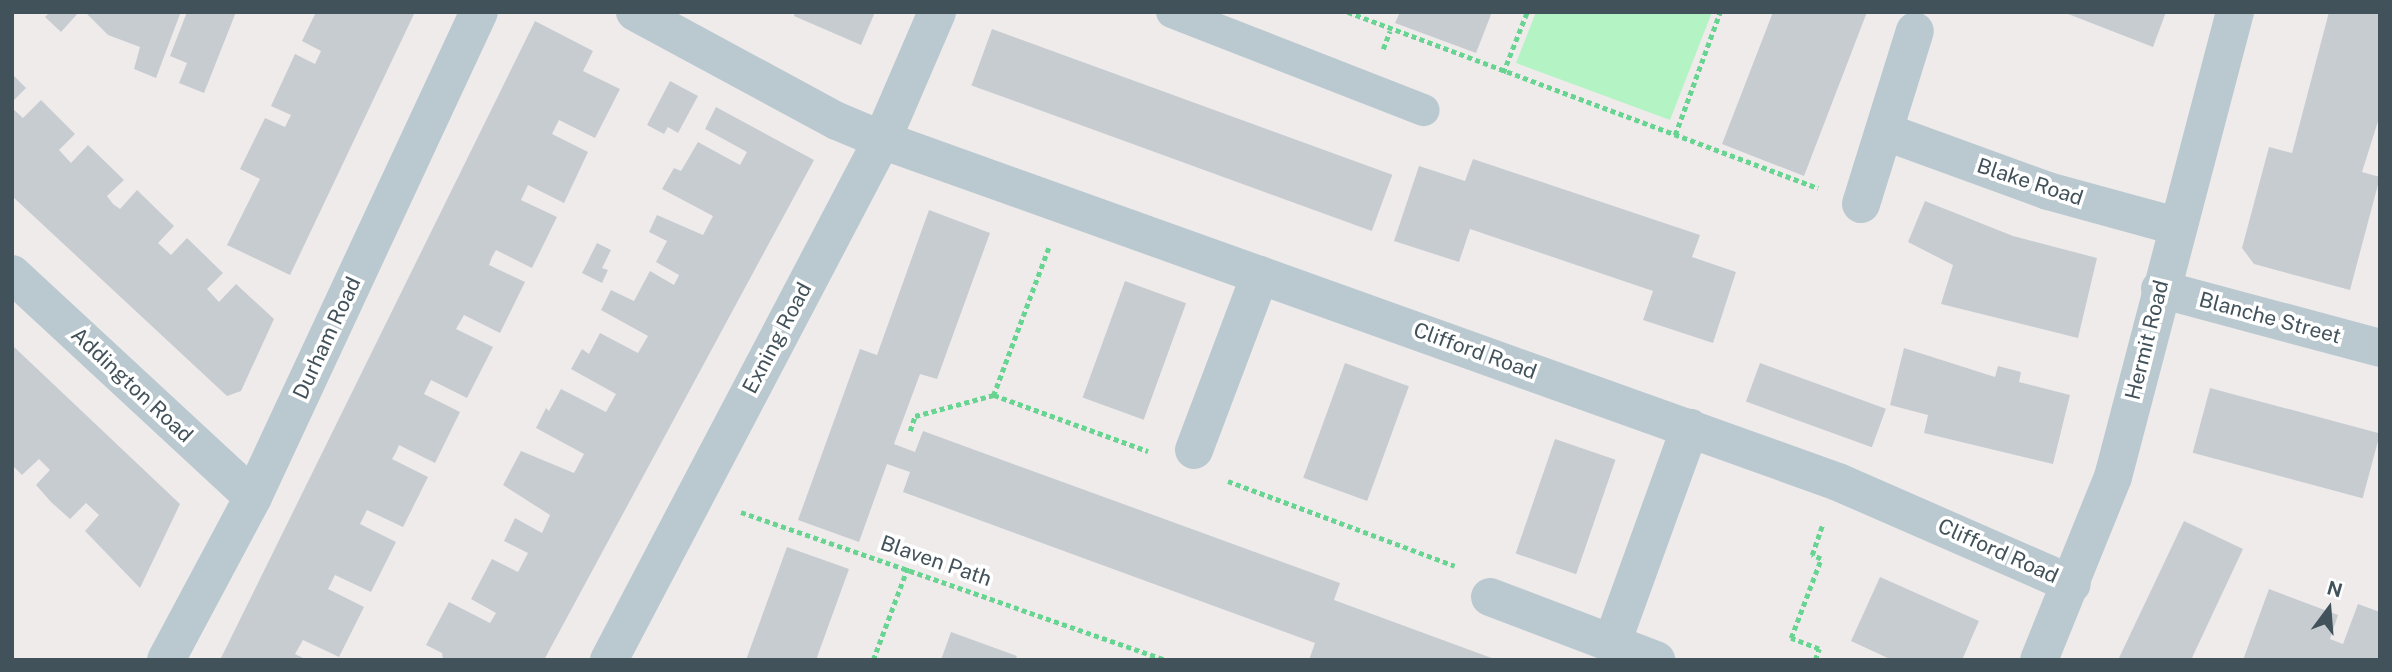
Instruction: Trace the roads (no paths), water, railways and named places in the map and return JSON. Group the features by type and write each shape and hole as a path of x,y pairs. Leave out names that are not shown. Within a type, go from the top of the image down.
{"street":[{"name":"Durham Road","path":"166,660 253,497 479,12"},
{"path":"635,12 837,121 882,140"},
{"name":"Exning Road","path":"609,660 882,140 937,12"},
{"name":"Hermit Road","path":"2039,660 2072,584 2113,477 2176,226 2235,12"},
{"path":"1861,204 1886,132 1915,31"},
{"name":"Blake Road","path":"1886,132 2048,191 2176,226"},
{"name":"Clifford Road","path":"882,140 1838,482 2072,584"},
{"name":"Addington Road","path":"12,274 253,497"},
{"path":"1194,450 1260,275"},
{"name":"Blanche Street","path":"2160,289 2380,348"},
{"path":"1612,643 1690,428"},
{"path":"1490,597 1656,660"}],"lane":[{"path":"1172,12 1424,110"}]}
